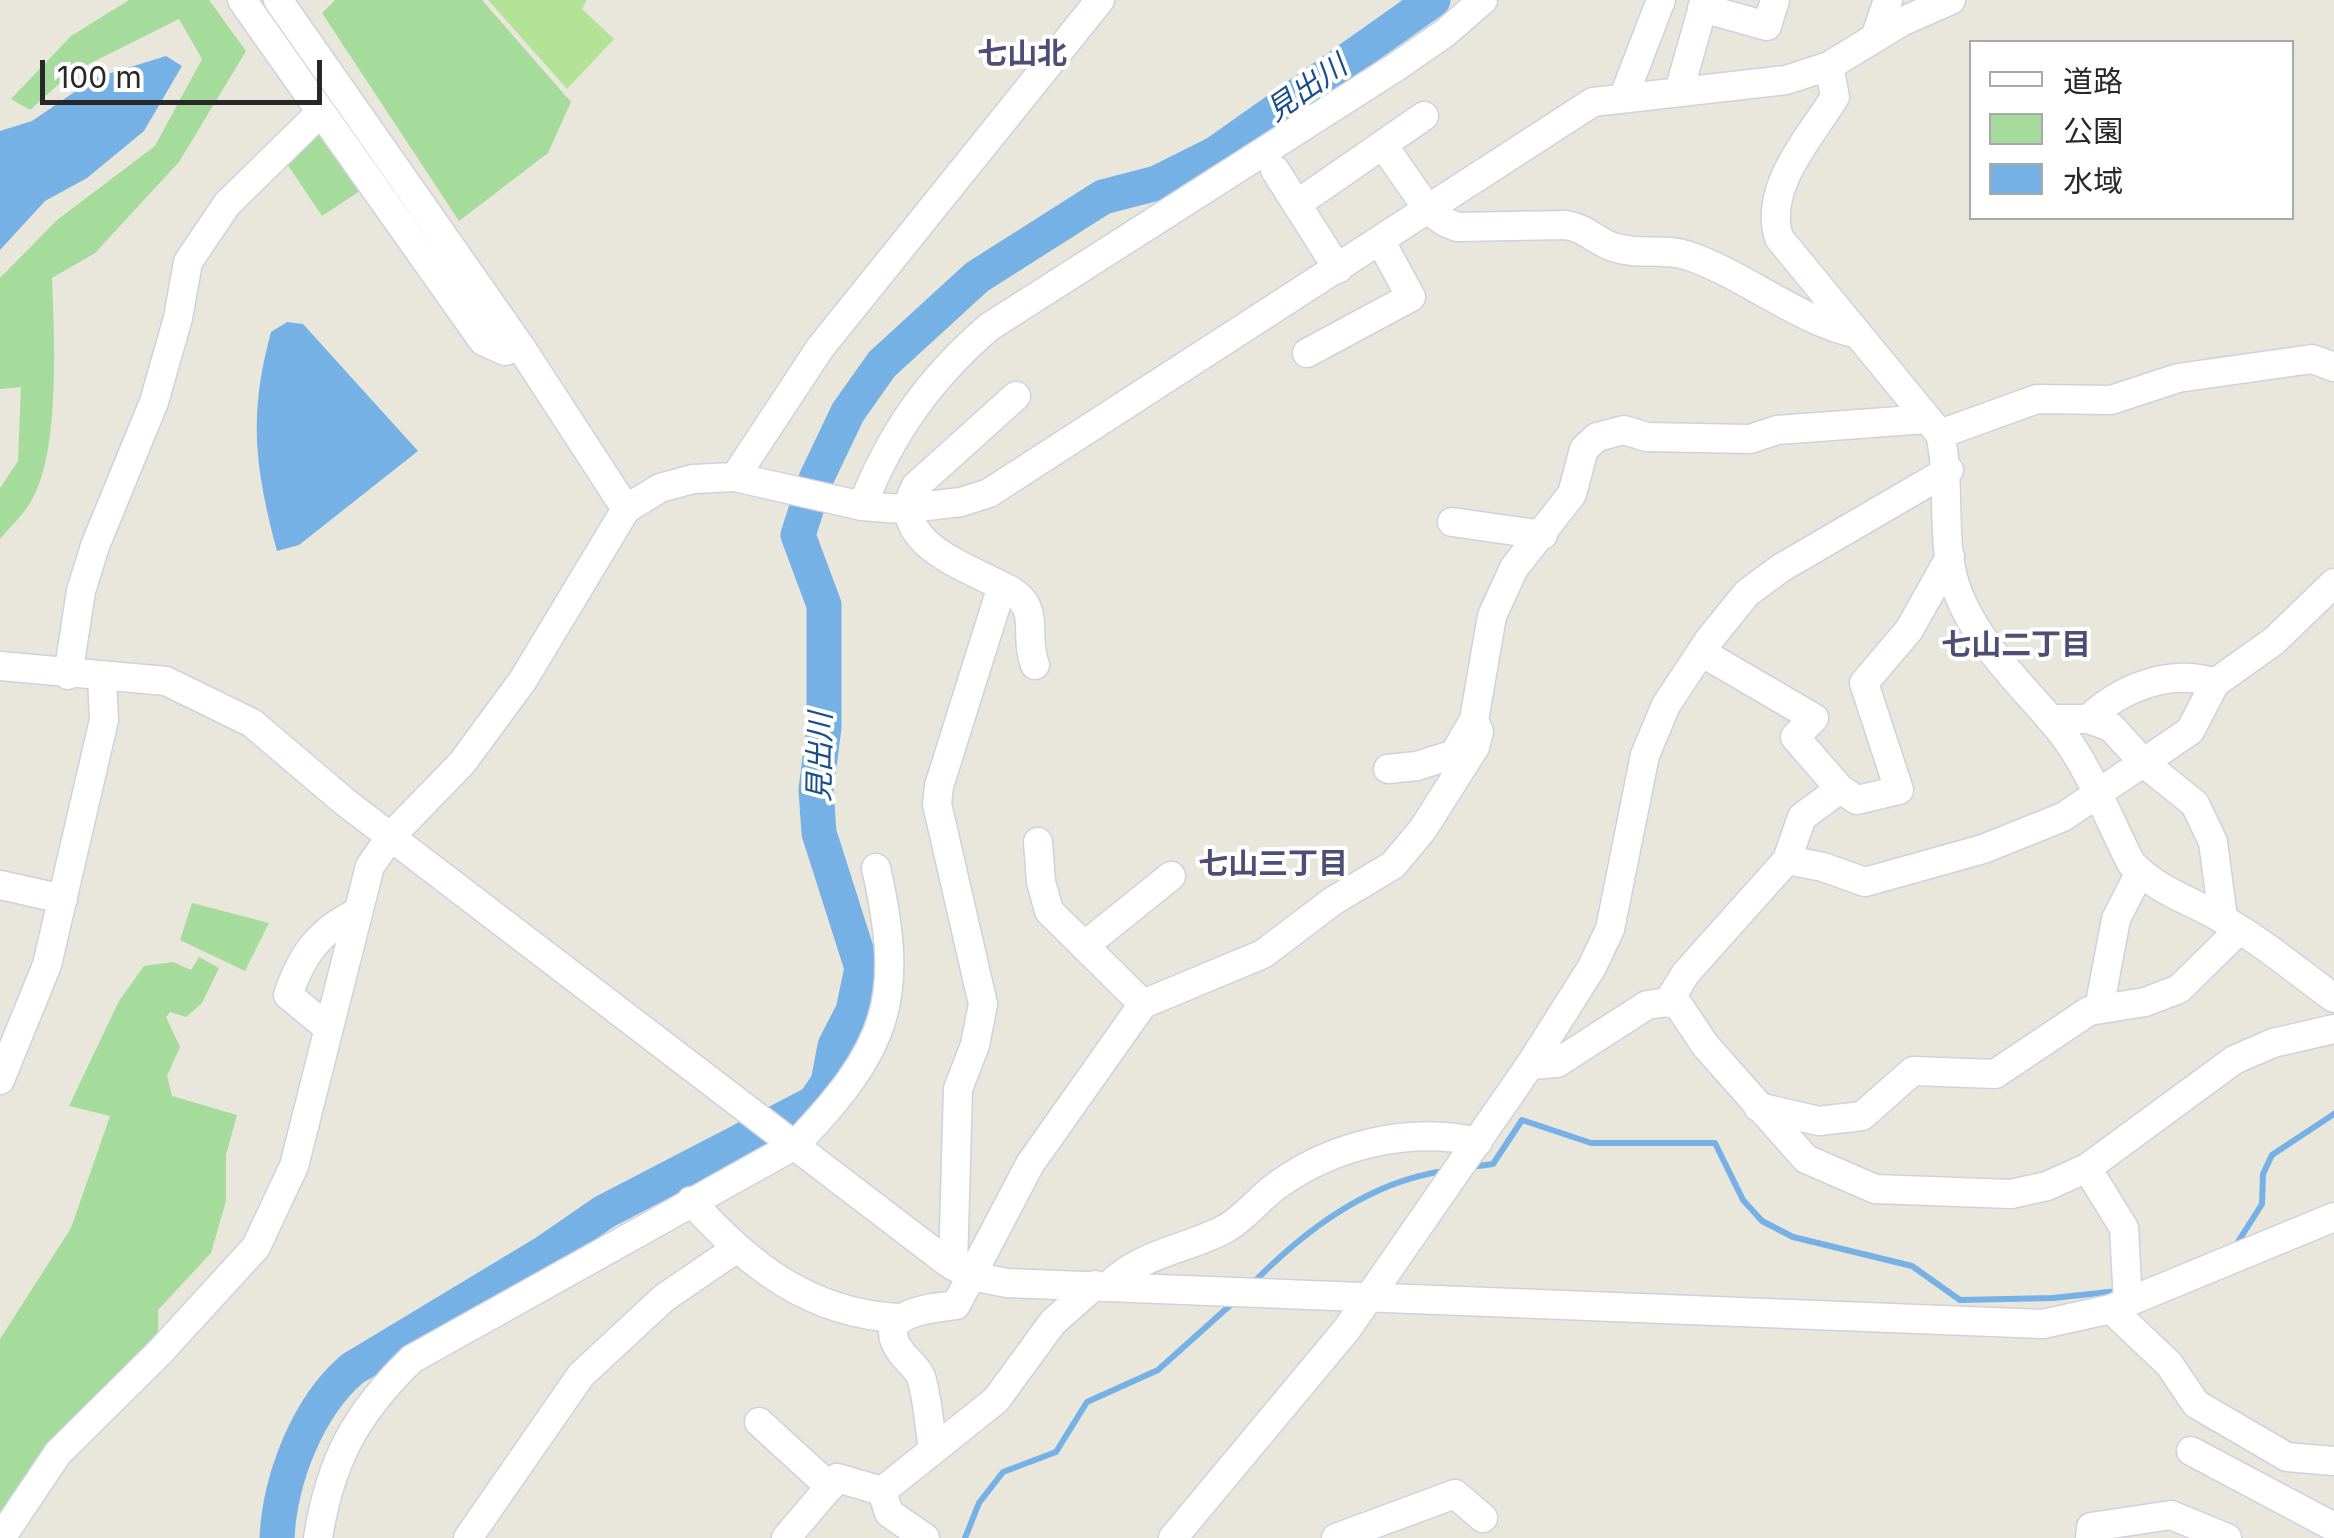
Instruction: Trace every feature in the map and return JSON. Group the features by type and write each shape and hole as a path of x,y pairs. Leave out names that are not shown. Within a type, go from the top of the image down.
{"street":[{"path":"242,0 484,341 505,351 520,346"},
{"path":"278,0 520,346 626,509"},
{"path":"735,477 820,348 1100,0"},
{"path":"862,506 883,453 914,403 939,372 989,327 1396,67 1483,0"},
{"path":"1624,96 1661,0"},
{"path":"1679,91 1704,4 1767,26 1775,0"},
{"path":"1875,38 1888,0"},
{"path":"1,1538 58,1453 159,1353 256,1247 294,1166 370,866 392,835 462,763 523,680 626,509 660,488 693,478 735,477 862,506 910,508 988,493 1592,102 1786,80 1830,66 1875,38 1951,0"},
{"path":"1830,66 1835,97 1779,188 1773,219 1780,238 1934,426 1948,470 1950,557 1957,591 1969,616 2028,698 2060,730 2140,872 2181,902 2231,924 2334,998"},
{"path":"68,675 86,576 154,402 178,318 188,262 227,204 320,112"},
{"path":"1297,204 1424,116"},
{"path":"1383,145 1429,211 1458,227 1565,225 1582,227 1610,246 1631,251 1667,249 1694,257 1822,326 1858,334"},
{"path":"1275,170 1338,269"},
{"path":"1308,353 1411,297 1381,242"},
{"path":"1388,769 1417,766 1454,754 1474,720 1492,616 1514,568 1572,494 1584,449 1598,437 1624,430 1647,437 1750,439 1777,430 1934,426 2037,399 2111,400 2178,378 2312,359 2334,366"},
{"path":"1016,396 916,486 909,498 914,529 923,544 1020,594 1029,608 1035,666"},
{"path":"1174,1538 1372,1294 1530,1065 1610,929 1645,755 1666,706 1702,652 1746,593 1948,470"},
{"path":"1452,522 1543,535"},
{"path":"1702,652 1814,718 1794,737 1840,789 1857,800 1898,790 1864,682 1908,630 1950,557"},
{"path":"1786,860 1823,867 1865,882 1983,849 2063,817 2190,731 2215,683 2274,642 2334,584"},
{"path":"691,1201 734,1250 770,1275 830,1306 860,1316 899,1318 916,1309 956,1305 962,1271 958,1089 976,1045 983,1004 937,804 938,786 1002,586"},
{"path":"0,666 166,681 229,709 276,741 345,802 962,1271 1007,1283 1372,1294 2043,1324 2120,1306 2334,1217"},
{"path":"2088,719 2106,702 2168,678 2194,676 2215,683"},
{"path":"0,1080 46,965 104,720 102,678"},
{"path":"2050,719 2088,719 2111,727 2144,763 2195,804 2206,820 2231,924"},
{"path":"962,1271 1030,1164 1143,1004 1263,954 1332,901 1393,865 1424,828 1475,746 1479,732 1474,720"},
{"path":"1668,1002 1686,972 1786,860 1802,817 1840,789"},
{"path":"1038,842 1041,882 1050,911 1143,1004"},
{"path":"318,1538 326,1490 340,1452 384,1386 412,1359 795,1145 860,1072 872,1050 890,993 890,928 876,868"},
{"path":"2099,1010 2116,918 2140,872"},
{"path":"1084,946 1171,876"},
{"path":"0,885 62,899"},
{"path":"327,1027 288,995 298,966 314,940 328,927 358,912"},
{"path":"1758,1107 1820,1121 1862,1116 1912,1071 1995,1074 2066,1024 2099,1010 2146,1002 2179,989 2231,924"},
{"path":"1530,1065 1556,1062 1646,1006 1668,1002 1679,1006 1705,1045 1806,1160 1875,1189 2011,1194 2048,1186 2086,1168 2234,1060 2273,1043 2334,1029"},
{"path":"882,1491 996,1400 1053,1322 1126,1268 1230,1226 1303,1168 1357,1144 1460,1138 1478,1142"},
{"path":"2086,1168 2124,1228 2120,1306 2169,1364 2196,1404 2287,1458 2334,1461"},
{"path":"468,1538 581,1375 664,1298 734,1250"},
{"path":"899,1318 893,1331 898,1349 920,1374 933,1449"},
{"path":"759,1422 830,1486"},
{"path":"2191,1451 2334,1527"},
{"path":"786,1538 837,1478 882,1491"},
{"path":"882,1491 890,1512 925,1538"},
{"path":"1336,1538 1378,1531 1455,1494 1482,1518"},
{"path":"2090,1538 2091,1527 2171,1515 2226,1538"}],"green space":[{"path":"129,0 209,0 246,51 179,162 95,253 52,278 53,394 47,456 30,503 0,539 0,488 18,461 21,387 0,389 0,278 57,220 155,146 202,59 179,19 71,73 30,110 11,99 71,36"},
{"path":"335,0 482,0 571,102 548,153 459,221 322,13"},
{"path":"488,0 587,0 582,9 614,39 567,89"},
{"path":"323,126 366,187 322,216 285,161"},
{"path":"192,903 269,923 245,971 180,940"},
{"path":"199,957 219,968 202,1003 186,1017 170,1012 166,1017 180,1047 167,1076 172,1096 237,1115 226,1155 226,1201 211,1253 158,1310 158,1340 0,1517 0,1339 71,1228 110,1116 69,1106 119,1001 144,966 173,962 191,970"}],"water":[{"path":"166,56 182,66 144,131 87,178 45,201 0,250 0,131 32,121 95,78"},
{"path":"287,322 303,324 418,451 299,545 277,551 259,467 257,416 271,332"}],"waterway":[{"name":"見出川","path":"277,1538 284,1492 299,1446 322,1404 352,1369 546,1252 604,1212 814,1103 828,1083 835,1046 853,1011 862,968 819,833 816,790 824,727 824,605 798,535 816,479 848,412 882,364 977,277 1103,197 1157,183 1215,154 1433,0"},
{"path":"2236,1245 2262,1204 2263,1174 2272,1155 2334,1114"},
{"path":"1471,1167 1493,1164 1522,1120 1591,1143 1715,1143 1743,1200 1762,1221 1793,1237 1912,1266 1960,1300 2053,1298 2118,1291"},
{"path":"1252,1284 1293,1246 1339,1212 1389,1186 1444,1171"},
{"path":"965,1538 979,1503 1003,1472 1056,1452 1087,1402 1158,1370 1236,1300"}],"district":[{"name":"七山北","path":"1022,55"},
{"name":"七山二丁目","path":"2016,646"},
{"name":"七山三丁目","path":"1273,865"}]}
